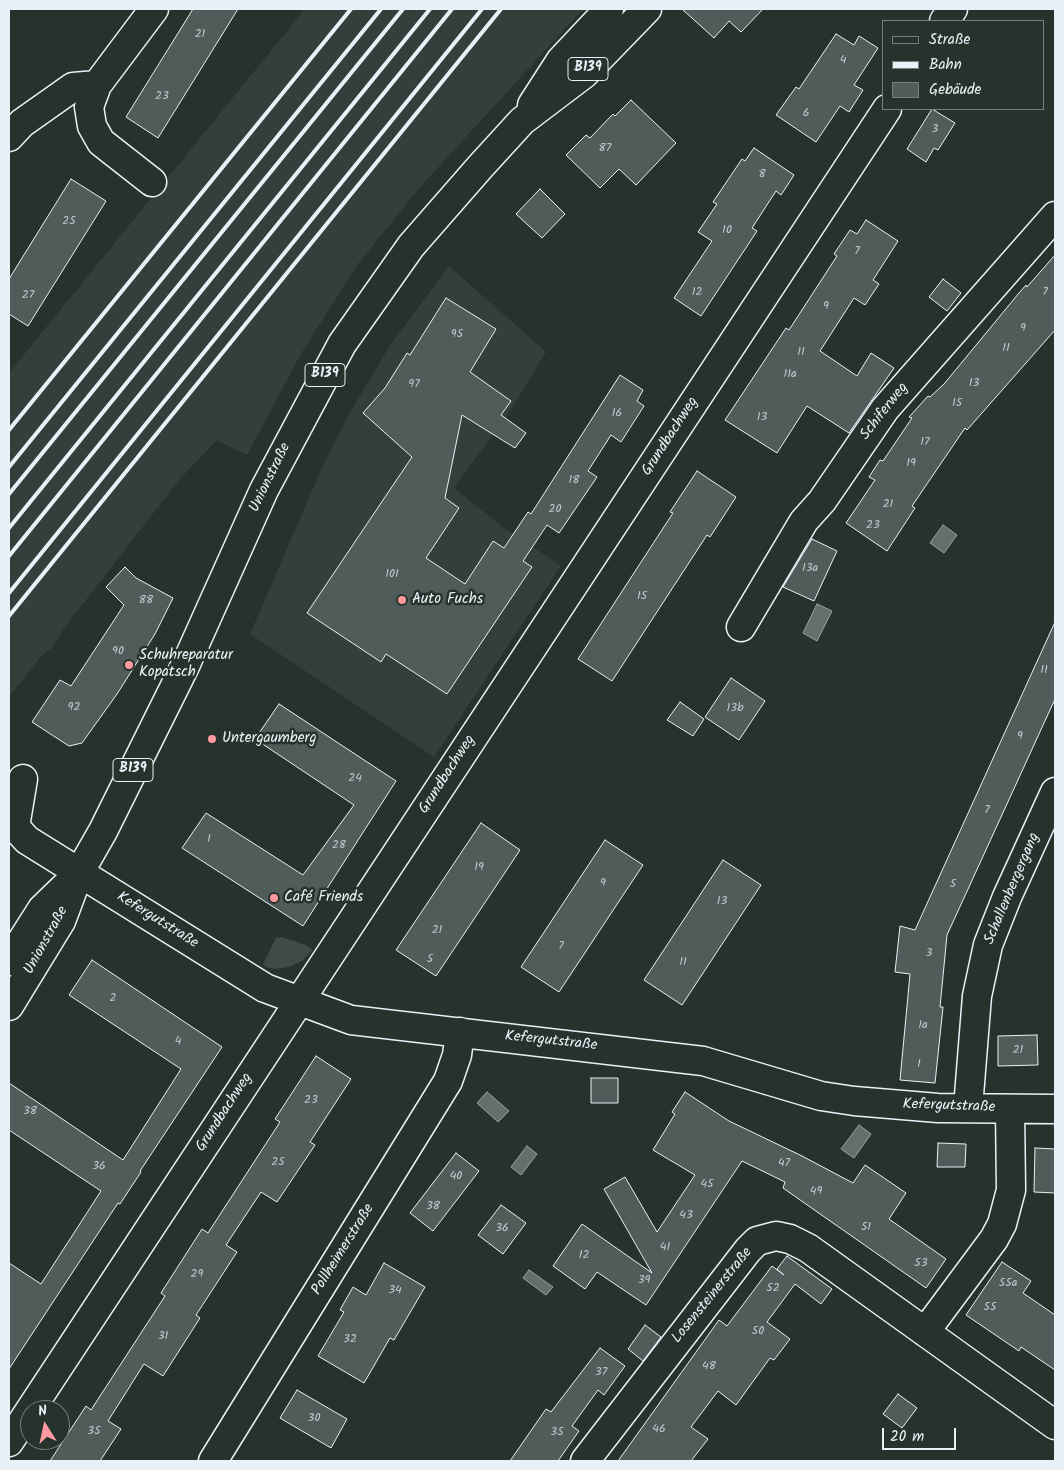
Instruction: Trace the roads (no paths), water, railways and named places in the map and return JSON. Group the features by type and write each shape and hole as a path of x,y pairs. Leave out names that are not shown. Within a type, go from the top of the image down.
{"street":[{"path":"152,182 101,142 92,126 89,107 97,85 154,9"},
{"name":"Unionstraße","path":"9,1006 61,921 79,873 106,825 185,666 264,490 342,344 411,246 522,121 561,60 609,9"},
{"name":"Unionstraße","path":"522,121 584,74 646,9"},
{"path":"945,20 953,9"},
{"path":"9,137 22,122 73,87 97,85"},
{"name":"Grundbachweg","path":"9,1442 886,110"},
{"name":"Schiferweg","path":"741,627 804,521 822,501 885,409 1055,216"},
{"path":"23,779 17,808 17,829 27,840 79,873"},
{"name":"Schallenbergergang","path":"968,1108 977,996 988,945 1007,897 1055,792"},
{"name":"Unionstraße","path":"9,961 42,910 79,873"},
{"name":"Kefergutstraße","path":"79,873 265,988 351,1020 703,1061 821,1096 888,1105 1055,1110"},
{"name":"Pollheimerstraße","path":"213,1461 448,1081 457,1055 460,1032"},
{"path":"925,1332 994,1239 1002,1224 1011,1190 1010,1109"},
{"name":"Losensteinerstraße","path":"585,1461 734,1266 757,1241 780,1236 808,1248 1055,1425"}],"railway":[{"path":"9,430 351,9"},
{"path":"9,467 381,9"},
{"path":"9,494 403,9"},
{"path":"9,528 430,9"},
{"path":"9,556 452,9"},
{"path":"9,593 482,9"},
{"path":"9,616 501,9"}],"place":[{"name":"Auto Fuchs","path":"402,600"},
{"name":"Schuhreparatur Kopatsch","path":"129,665"},
{"name":"Untergaumberg","path":"212,739"},
{"name":"Café Friends","path":"274,898"}]}
